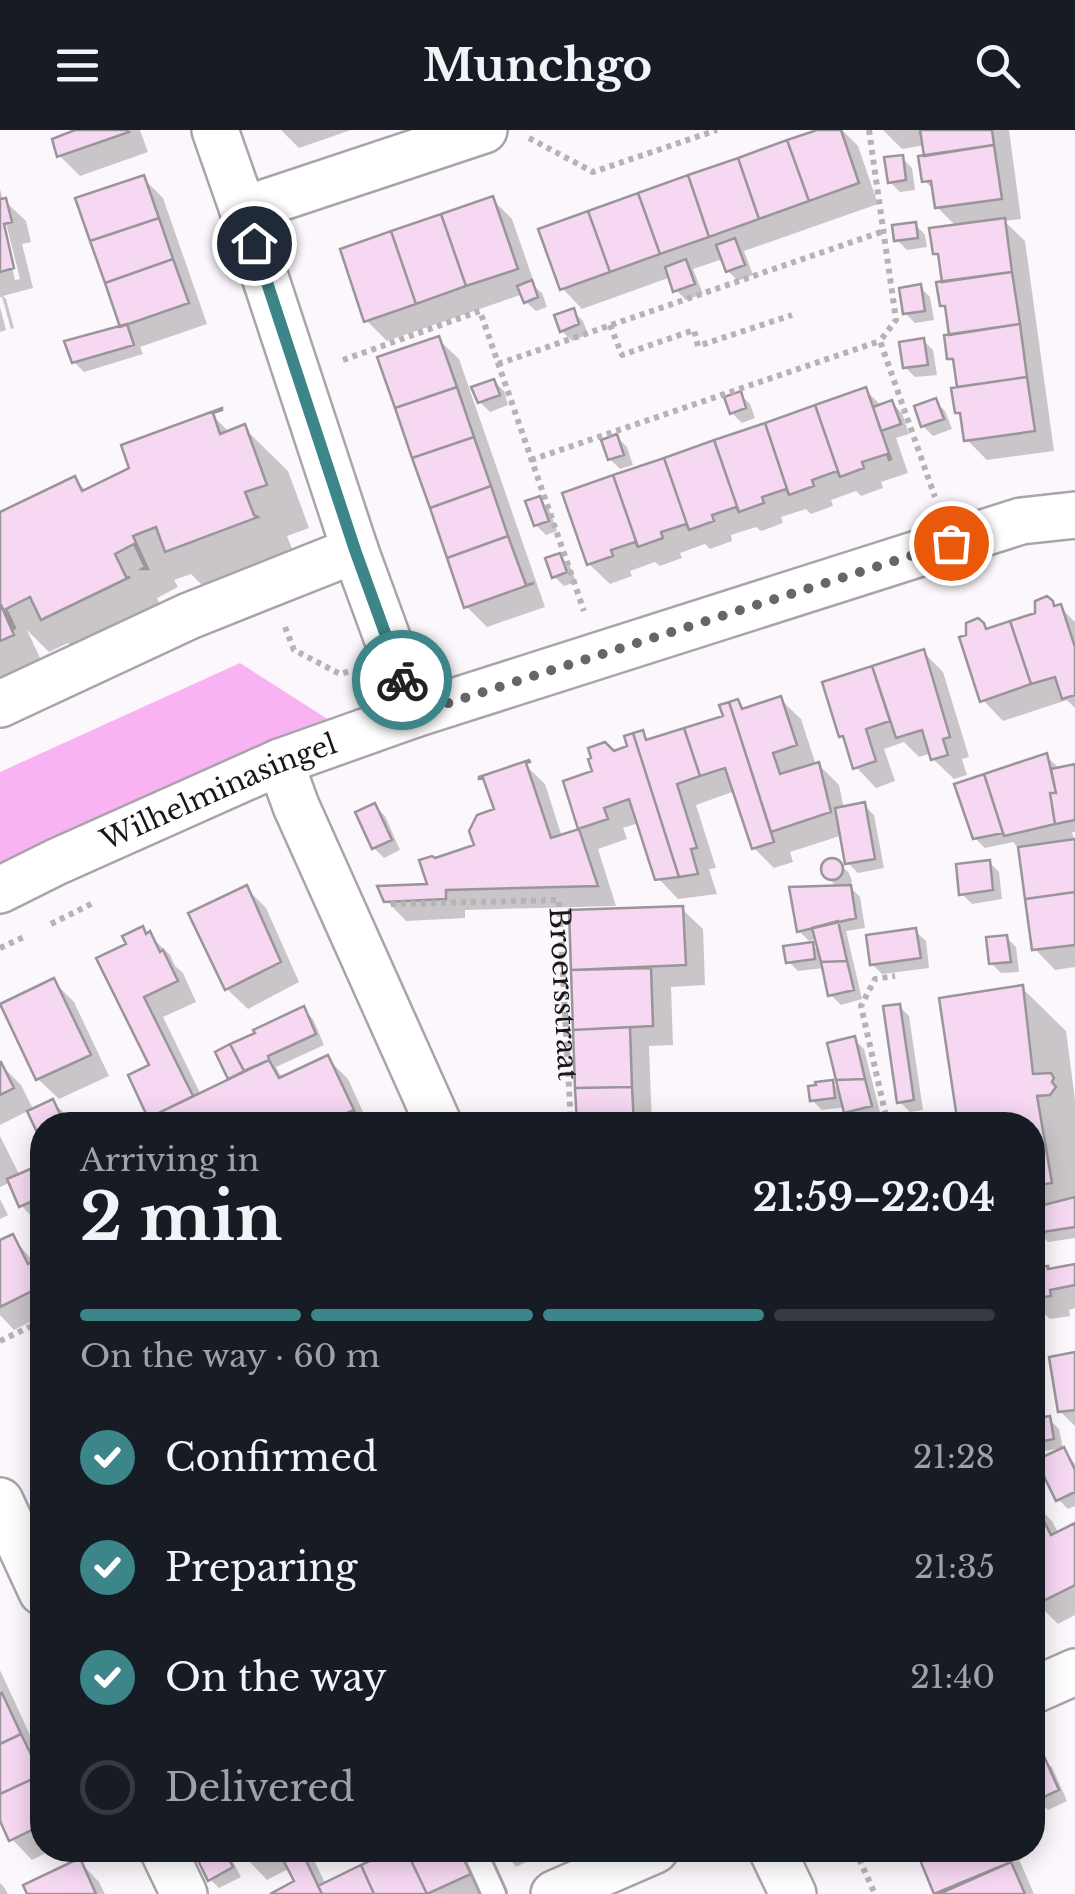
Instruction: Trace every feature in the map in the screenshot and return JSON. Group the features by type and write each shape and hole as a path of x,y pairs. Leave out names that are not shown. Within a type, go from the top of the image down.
{"street":[{"path":"215,130 414,714"},
{"path":"244,210 484,130"},
{"name":"Wilhelminasingel","path":"0,890 280,762 414,714 1020,521 1075,515"},
{"path":"0,704 189,616 355,550"},
{"path":"280,762 433,1112"},
{"path":"0,1501 30,1566"},
{"path":"1045,1685 1075,1672"},
{"path":"169,1862 184,1894"},
{"path":"554,1894 628,1862"},
{"path":"778,1862 793,1894"}],"lane":[{"path":"479,1862 494,1894"}],"path":[{"path":"514,130 593,172 717,130"},
{"path":"531,460 880,342 896,320 869,130"},
{"path":"498,364 884,232"},
{"path":"298,375 480,311 599,655"},
{"path":"610,325 622,355 694,330 698,346 792,315"},
{"path":"880,342 951,543"},
{"path":"0,948 104,898"},
{"name":"Broersstraat","path":"347,920 388,904 559,900 570,1112"},
{"path":"885,1112 861,1006 875,978 895,976"},
{"path":"0,1341 30,1327"},
{"path":"860,1862 875,1894"}],"shaded area":[{"path":"240,663 329,720 0,868 0,772"}],"building":[{"path":"75,130 129,132 57,157 52,139"},
{"path":"817,130 841,130 859,183 809,201 787,140"},
{"path":"920,130 992,130 994,145 924,156"},
{"path":"787,140 809,201 759,219 738,158"},
{"path":"994,145 1002,199 935,208 931,181 922,182 918,156"},
{"path":"903,155 906,180 888,183 884,157"},
{"path":"738,158 759,219 709,237 688,175"},
{"path":"144,175 159,218 90,241 75,198"},
{"path":"688,175 709,237 660,254 638,193"},
{"path":"638,193 660,254 610,272 588,211"},
{"path":"493,196 518,269 466,286 441,214"},
{"path":"6,198 12,222 4,224 14,268 0,272 0,199"},
{"path":"588,211 610,272 560,290 538,229"},
{"path":"441,214 466,286 416,304 391,231"},
{"path":"159,218 173,259 105,283 90,241"},
{"path":"1005,218 1012,272 942,282 929,228"},
{"path":"916,222 918,238 894,241 892,225"},
{"path":"391,231 416,304 364,322 340,249"},
{"path":"735,238 745,265 726,272 716,245"},
{"path":"173,259 189,303 120,327 105,283"},
{"path":"686,259 695,284 673,292 665,267"},
{"path":"1012,272 1020,324 949,335 945,306 940,306 936,282"},
{"path":"532,280 538,297 524,303 517,286"},
{"path":"921,284 925,311 903,314 899,288"},
{"path":"574,308 579,324 560,332 554,315"},
{"path":"127,324 134,345 72,363 64,341"},
{"path":"1020,324 1027,377 957,387 944,335"},
{"path":"439,336 457,387 395,408 377,357"},
{"path":"924,338 928,365 903,368 899,342"},
{"path":"1027,377 1035,431 964,441 951,388"},
{"path":"494,379 500,395 478,403 471,387"},
{"path":"457,387 474,437 412,458 395,408"},
{"path":"866,387 891,459 887,454 862,462 864,468 840,477 815,405"},
{"path":"741,391 746,408 730,414 724,397"},
{"path":"936,398 944,419 921,427 914,406"},
{"path":"892,400 901,424 881,431 873,407"},
{"path":"815,405 840,477 837,471 812,480 814,486 789,495 765,423"},
{"path":"222,408 213,413 220,434 245,424 267,485 245,492 258,517 165,552 156,527 133,536 148,569 142,569 145,567 134,544 115,554 126,577 130,577 41,620 30,597 6,609 13,629 0,603 0,512 75,476 82,491 129,468 121,445"},
{"path":"765,423 789,495 786,489 762,497 764,503 739,512 714,440"},
{"path":"617,434 624,455 608,460 601,440"},
{"path":"474,437 491,486 430,508 412,458"},
{"path":"714,440 739,512 736,507 712,515 714,521 689,530 664,458"},
{"path":"664,458 689,530 686,524 661,532 663,538 638,547 613,475"},
{"path":"613,475 638,547 635,542 611,550 613,556 587,565 562,493"},
{"path":"491,486 508,536 447,558 430,508"},
{"path":"540,496 549,521 534,526 525,501"},
{"path":"508,536 526,585 534,583 464,608 447,558"},
{"path":"560,553 567,572 552,578 545,558"},
{"path":"1047,596 1054,606 1061,604 1075,647 1075,695 1062,699 1055,677 1031,684 1010,621 1035,613 1035,601"},
{"path":"0,603 14,635 0,641"},
{"path":"978,618 986,629 1010,621 1031,684 980,702 959,637 966,635 966,623"},
{"path":"924,649 950,737 943,739 948,755 931,760 922,730 896,738 872,666"},
{"path":"872,666 890,721 866,729 876,761 853,769 822,682"},
{"path":"781,696 797,745 773,753 780,774 819,762 831,812 771,832 729,702 738,699 742,709"},
{"path":"729,702 774,842 752,849 725,768 700,776 684,728 723,716 719,705"},
{"path":"684,728 700,776 677,784 697,848 691,849 698,874 679,877 633,733 643,730 646,740"},
{"path":"633,733 679,877 655,880 629,799 604,808 608,819 578,829 563,781 592,771 588,748 605,742 614,751 627,746 624,736"},
{"path":"1047,753 1056,793 1050,793 1055,824 1004,836 984,774"},
{"path":"529,760 526,763 551,838 579,829 598,886 446,890 446,899 384,902 377,886 427,884 419,860 474,845 469,831 477,815 494,809 483,778 479,777"},
{"path":"1075,764 1075,820 1055,824 1050,793 1056,793 1051,769"},
{"path":"984,774 1003,833 973,839 954,784"},
{"path":"865,802 875,859 845,864 835,808"},
{"path":"375,803 392,840 372,849 355,812"},
{"path":"1075,839 1075,892 1025,899 1018,847"},
{"path":"832,858 840,861 840,877 832,880 824,877 821,869 824,861"},
{"path":"990,860 993,890 959,895 956,864"},
{"path":"247,885 281,962 225,990 188,913"},
{"path":"851,885 856,918 797,932 789,887"},
{"path":"1075,892 1075,945 1032,950 1025,899"},
{"path":"683,906 686,965 571,970 569,910"},
{"path":"838,921 847,961 821,962 812,928"},
{"path":"143,926 146,934 150,931 178,981 144,997 193,1096 160,1112 145,1112 128,1075 149,1065 96,958 126,944 122,936"},
{"path":"916,928 921,958 870,965 866,935"},
{"path":"1007,935 1011,962 989,964 986,937"},
{"path":"813,942 815,959 786,963 783,946"},
{"path":"847,961 854,990 828,996 821,962"},
{"path":"651,968 653,1026 573,1030 571,970"},
{"path":"54,978 91,1055 36,1080 0,1004"},
{"path":"1023,985 1033,1074 1051,1073 1056,1087 1050,1095 1037,1096 1040,1112 956,1112 939,998"},
{"path":"900,1004 914,1100 897,1103 883,1006"},
{"path":"304,1006 316,1034 244,1071 230,1044"},
{"path":"630,1027 632,1087 575,1088 573,1030"},
{"path":"855,1036 865,1079 836,1080 827,1043"},
{"path":"230,1044 244,1071 228,1079 215,1052"},
{"path":"328,1055 354,1110 161,1112 269,1060 279,1078"},
{"path":"0,1063 14,1088 0,1095"},
{"path":"865,1079 872,1106 844,1112 836,1080"},
{"path":"833,1080 835,1098 810,1101 808,1086"},
{"path":"632,1087 633,1112 576,1112 575,1088"},
{"path":"53,1099 59,1112 30,1112 30,1117 27,1111"},
{"path":"1045,1142 1052,1183 1045,1184"},
{"path":"30,1169 30,1202 19,1207 7,1179"},
{"path":"1075,1197 1075,1227 1045,1232 1045,1205"},
{"path":"13,1234 30,1263 30,1292 0,1307 0,1240"},
{"path":"1075,1264 1075,1285 1050,1290 1051,1296 1045,1297 1045,1266"},
{"path":"1075,1352 1075,1410 1058,1412 1049,1357"},
{"path":"1050,1416 1054,1439 1045,1441 1045,1417"},
{"path":"1064,1447 1075,1470 1075,1492 1056,1501 1045,1478 1045,1456"},
{"path":"1045,1523 1051,1535 1075,1523 1075,1585 1045,1600"},
{"path":"0,1694 21,1734 0,1744"},
{"path":"21,1734 30,1752 30,1780 0,1794 0,1744"},
{"path":"1045,1758 1059,1790 1045,1796"},
{"path":"30,1780 30,1831 9,1841 0,1821 0,1794"},
{"path":"72,1862 82,1862 96,1894 27,1894 23,1885"},
{"path":"199,1862 230,1862 233,1867 208,1881"},
{"path":"284,1862 307,1862 322,1894 270,1894 294,1881"},
{"path":"412,1862 427,1894 374,1894 361,1865"},
{"path":"412,1862 465,1862 471,1874 427,1894"},
{"path":"921,1862 1011,1862 934,1894"},
{"path":"1011,1862 1025,1894 939,1894"},
{"path":"361,1865 374,1894 322,1894 318,1886"}],"way so far":[{"path":"402,680 414,714 951,543"}],"route":[{"path":"254,243 402,680"}]}
